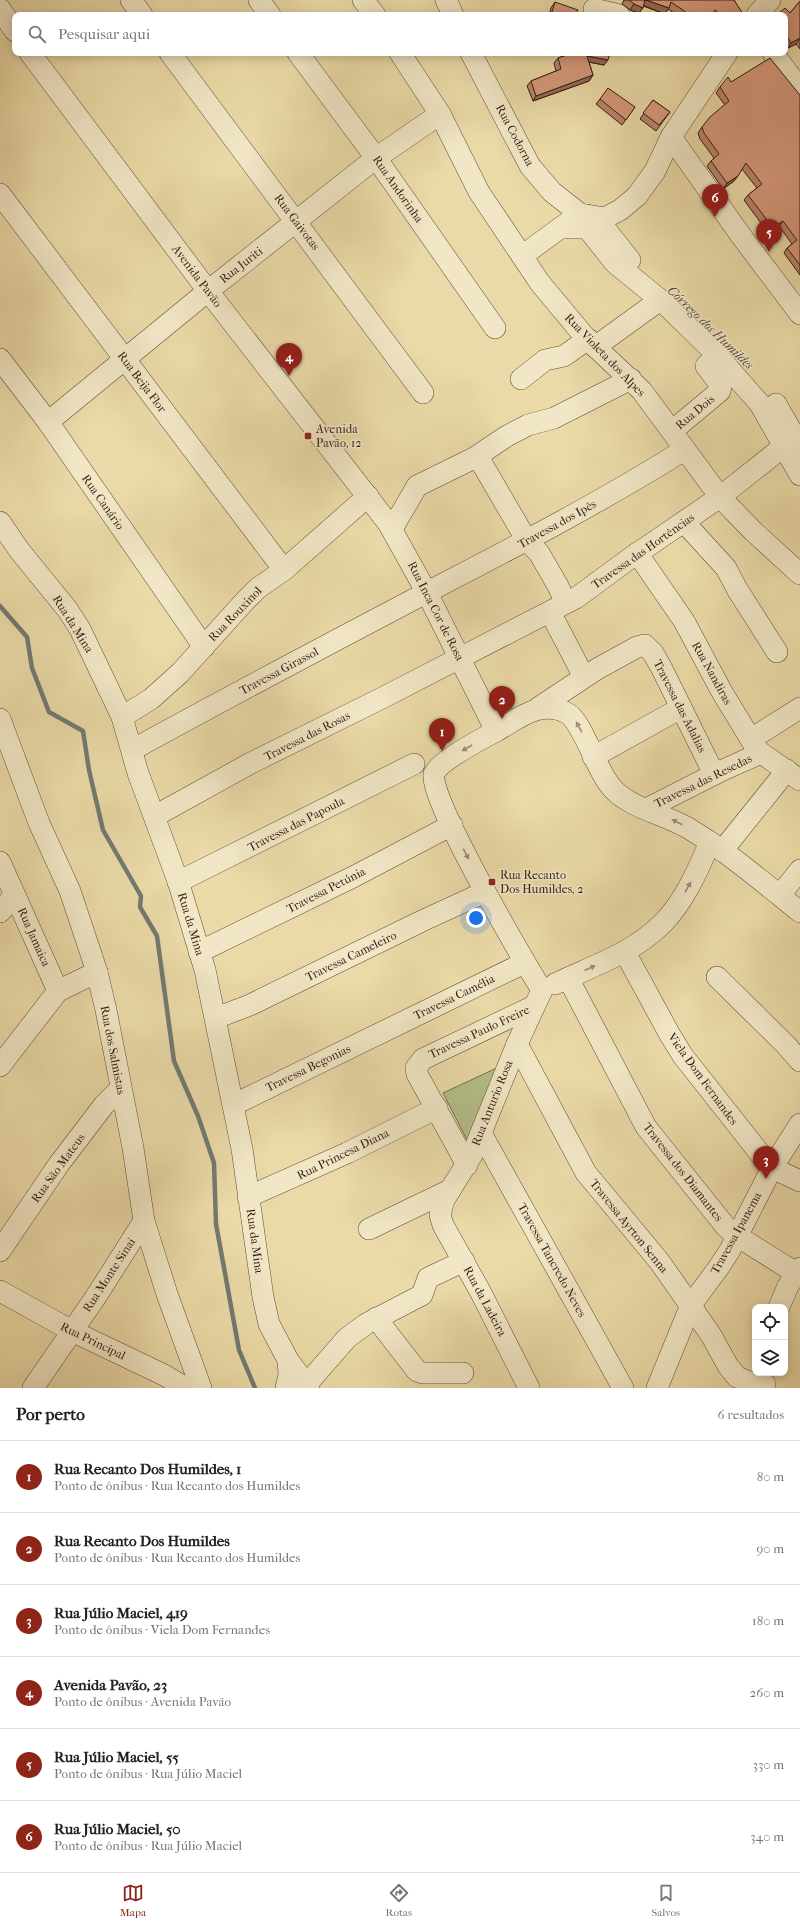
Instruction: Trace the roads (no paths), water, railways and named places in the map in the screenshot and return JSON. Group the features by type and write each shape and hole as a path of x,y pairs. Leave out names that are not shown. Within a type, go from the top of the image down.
{"street":[{"path":"131,0 140,12"},
{"path":"258,0 268,12"},
{"path":"363,0 373,12"},
{"path":"446,0 452,12"},
{"path":"760,12 770,0"},
{"path":"594,8 608,12"},
{"path":"0,9 12,26"},
{"name":"Avenida Pavão","path":"32,56 208,291 368,496"},
{"name":"Rua Gaivotas","path":"172,56 423,392"},
{"name":"Rua Andorinha","path":"300,56 376,158 494,328"},
{"name":"Rua Violeta dos Alpes","path":"402,56 440,114 480,192 522,256 562,311 591,343 631,379 672,431 684,450 720,498 754,532 800,574"},
{"name":"Rua Codorna","path":"474,56 530,166 552,192 583,214 602,234"},
{"path":"522,256 583,214 605,218 620,210 637,196 655,171 672,137 725,56"},
{"path":"774,56 800,89"},
{"name":"Rua Juriti","path":"48,422 208,291 376,158 440,114"},
{"path":"672,137 739,233 800,314"},
{"name":"Rua Beija Flor","path":"0,194 284,570"},
{"path":"561,228 587,228 602,234 619,258 660,300 774,401 792,446 799,471"},
{"path":"619,258 725,357"},
{"path":"521,378 545,360 564,356 591,343 660,300"},
{"name":"Rua Dois","path":"672,431 720,391 721,386 706,366 725,357"},
{"name":"Rua Canário","path":"0,358 48,422 204,647"},
{"path":"392,529 417,486 478,460 508,436 528,425 554,418 631,379"},
{"name":"Travessa das Hortências","path":"460,658 586,591 637,553 720,498 792,446"},
{"name":"Travessa dos Ipês","path":"427,593 527,541 632,482 684,450"},
{"path":"478,460 527,541 539,553 558,586 558,607 584,677"},
{"name":"Rua Inca Cor de Rosa","path":"368,496 392,529 427,593 496,731"},
{"name":"Rua Rouxinol","path":"122,717 151,699 180,673 258,588 284,570 368,496"},
{"name":"Rua da Mina","path":"0,522 19,550 67,609 80,629 122,717 138,773 178,882 199,952 216,1018 242,1149 263,1297 269,1324 288,1360 308,1386"},
{"path":"684,522 726,568 737,589 776,652"},
{"name":"Rua Nandiras","path":"637,553 684,621 722,692 756,746 793,775"},
{"name":"Travessa Girassol","path":"132,750 427,593"},
{"name":"Travessa das Adalias","path":"538,998 524,963 485,892 435,788 433,779 438,767 496,731 538,708 584,677 637,647 645,645 653,653 714,774"},
{"name":"Travessa das Rosas","path":"155,816 251,763 460,658"},
{"path":"538,708 557,709 572,716 582,732 593,757 612,788 628,801 673,820 716,847 780,895 800,912"},
{"path":"593,757 681,708"},
{"name":"Travessa das Resedas","path":"646,809 714,774 756,746 800,708"},
{"name":"Rua dos Salmistas","path":"0,719 39,823 70,891 97,972 106,1010 120,1089 133,1148 144,1221 167,1294 201,1388"},
{"name":"Travessa das Papoula","path":"178,882 414,764"},
{"name":"Travessa Paulo Freire","path":"437,1108 417,1074 416,1068 423,1059 538,998 568,978 624,951 662,924 681,900 716,847 793,775"},
{"name":"Travessa Petúnia","path":"199,952 346,881 452,825"},
{"name":"Rua Jamaica","path":"0,862 58,991"},
{"path":"780,895 800,870"},
{"name":"Travessa Cameleiro","path":"216,1018 250,1005 424,920 485,892"},
{"path":"0,912 14,896"},
{"name":"Viela Dom Fernandes","path":"627,956 683,1056 745,1136 772,1168 800,1181"},
{"name":"Travessa Camélia","path":"384,1031 524,963"},
{"path":"0,1066 58,991 97,972"},
{"path":"717,976 800,1061"},
{"name":"Travessa dos Diamantes","path":"568,978 646,1127 715,1215 737,1236 798,1271"},
{"name":"Rua Anturio Rosa","path":"440,1215 441,1207 467,1164 481,1133 516,1044 538,998"},
{"name":"Travessa Begonias","path":"233,1105 384,1031"},
{"name":"Travessa Ayrton Senna","path":"516,1044 586,1173 659,1261 711,1335 728,1366 737,1377 749,1382 765,1382"},
{"name":"Rua São Mateus","path":"0,1251 58,1164 104,1105 120,1089"},
{"path":"437,1108 467,1164"},
{"name":"Rua Princesa Diana","path":"248,1197 347,1153 437,1108"},
{"name":"Travessa Ipanema","path":"657,1388 691,1305 719,1267 737,1236 772,1168 800,1124"},
{"name":"Travessa Tancredo Neves","path":"481,1133 623,1388"},
{"path":"369,1229 450,1190"},
{"name":"Rua da Ladeira","path":"440,1215 443,1225 464,1261 529,1388"},
{"name":"Rua Monte Sinai","path":"33,1388 144,1221"},
{"path":"308,1386 346,1338 376,1318 422,1295 428,1278 464,1261"},
{"path":"781,1304 798,1271"},
{"name":"Rua Principal","path":"0,1291 160,1382 186,1388"},
{"path":"376,1318 417,1371 423,1373 463,1373"},
{"name":"Rua da Mina","path":"286,1388 289,1375 288,1360"}],"waterway":[{"path":"0,606 27,637 32,668 49,712 83,731 89,770 103,830 141,896 140,907 157,936 174,1061 198,1116 214,1163 216,1224 239,1350 255,1388"}],"place":[{"name":"Rua Júlio Maciel, 50","path":"715,217"},
{"name":"Rua Júlio Maciel, 55","path":"769,252"},
{"name":"Avenida Pavão, 23","path":"289,376"},
{"name":"Avenida Pavão, 12","path":"308,436"},
{"name":"Rua Recanto Dos Humildes","path":"502,719"},
{"name":"Rua Recanto Dos Humildes, 1","path":"442,751"},
{"name":"Rua Recanto Dos Humildes, 2","path":"492,882"},
{"name":"Rua Júlio Maciel, 419","path":"766,1179"}],"water label":[{"name":"Córrego dos Humildes","path":"711,327"}]}
